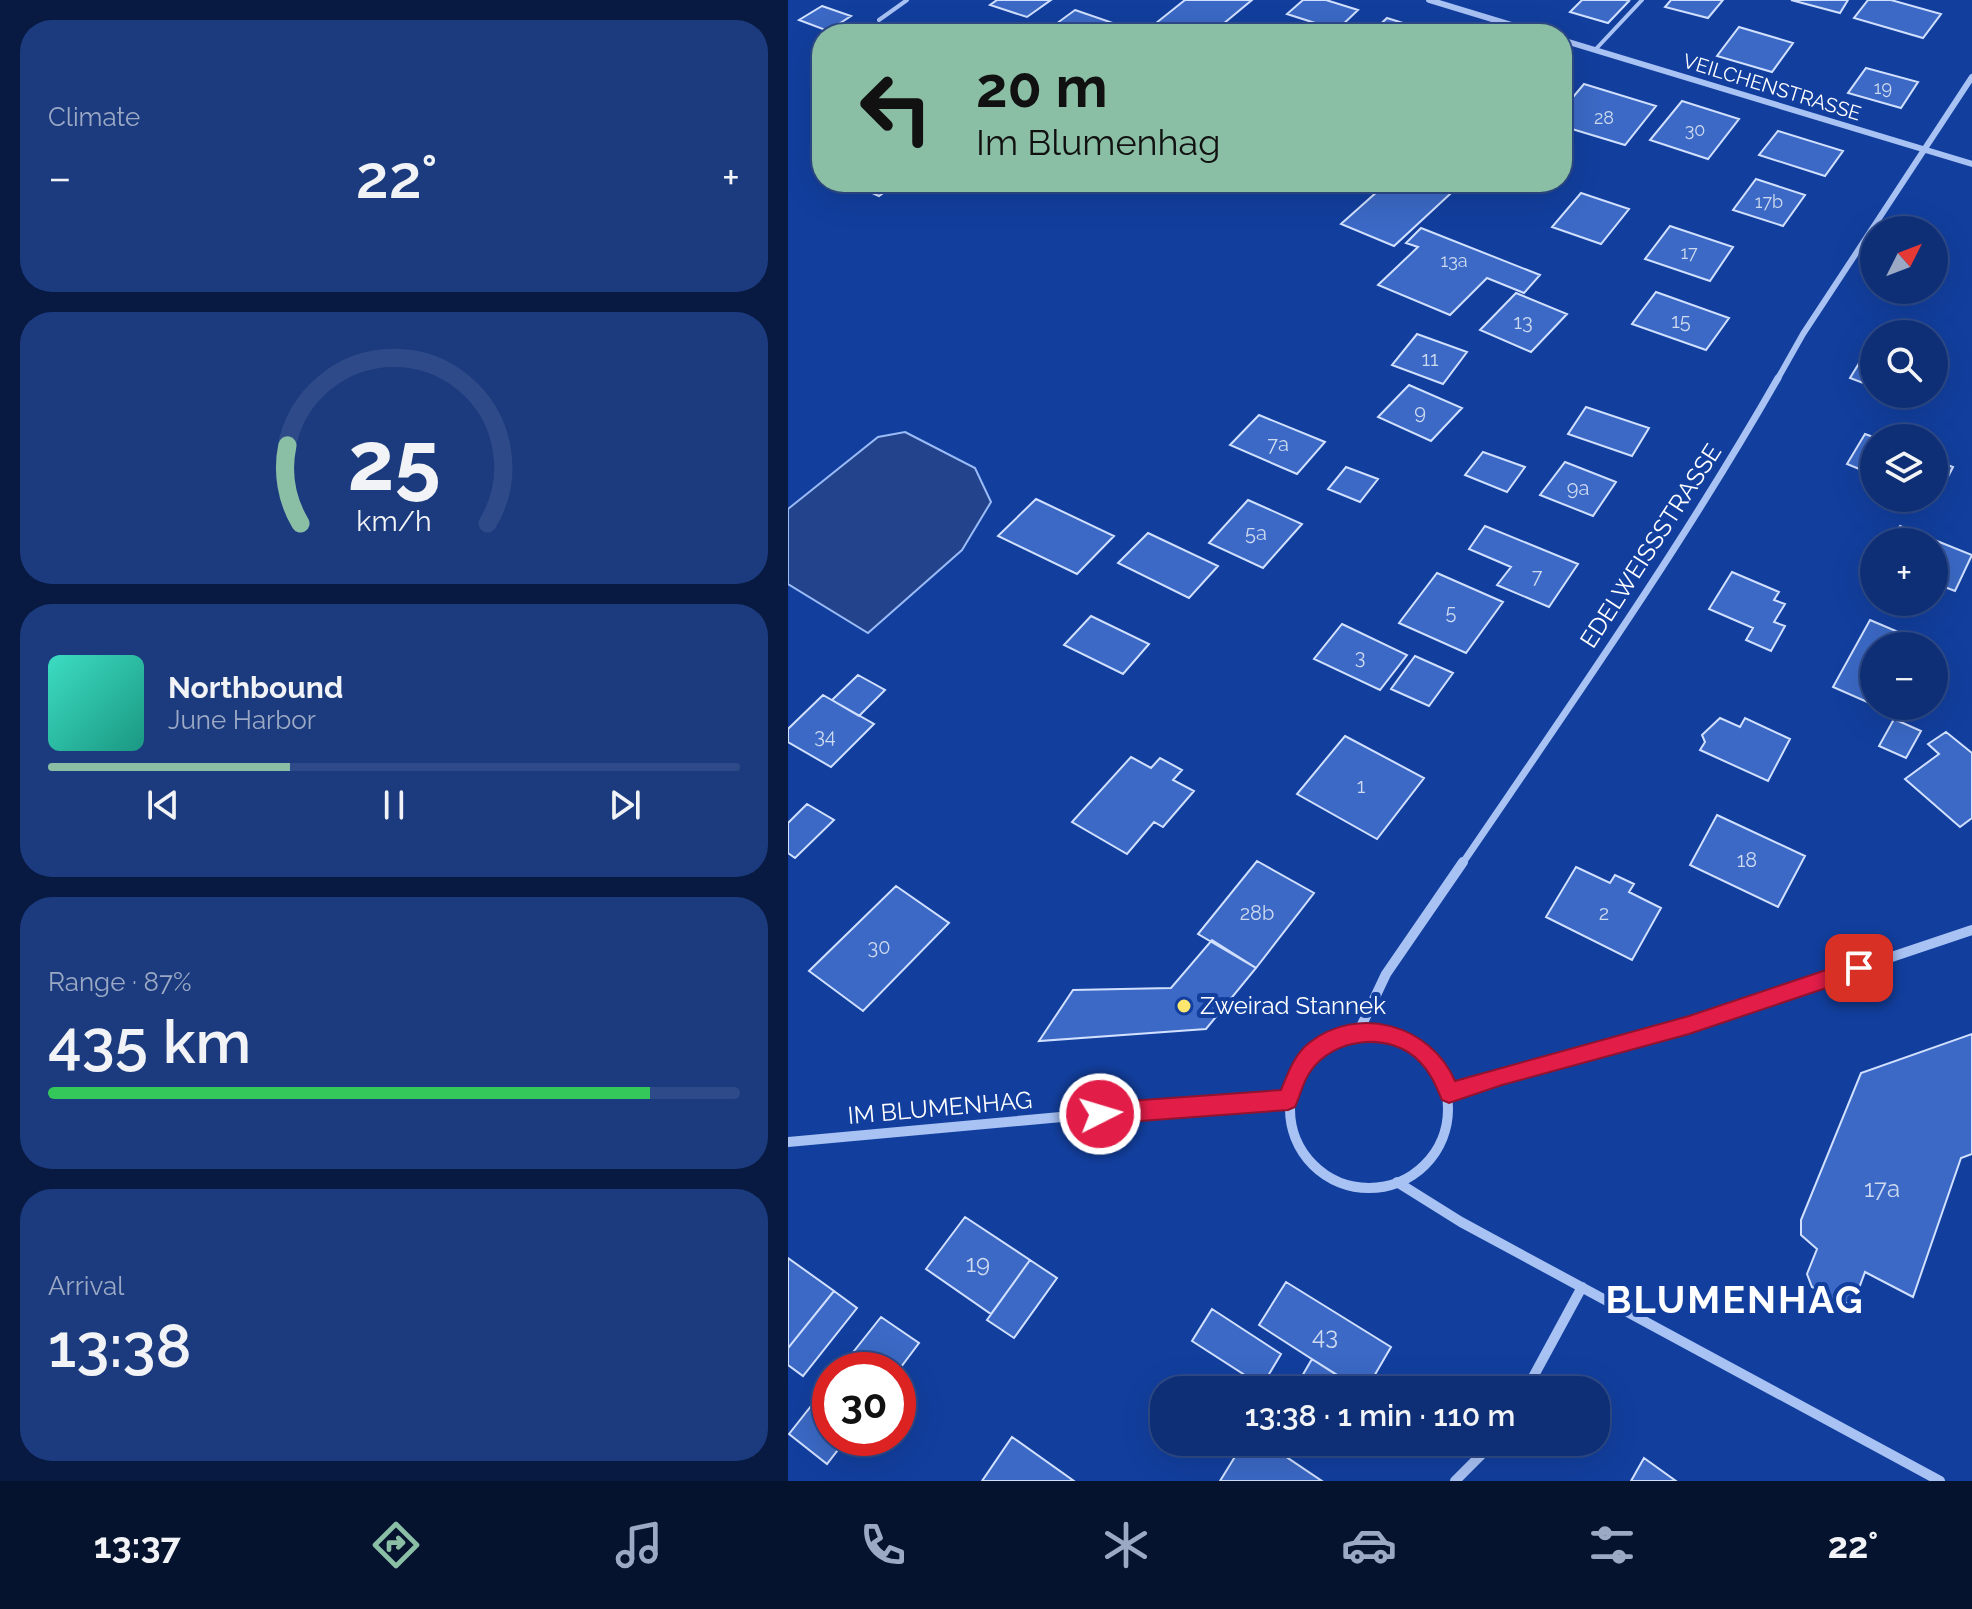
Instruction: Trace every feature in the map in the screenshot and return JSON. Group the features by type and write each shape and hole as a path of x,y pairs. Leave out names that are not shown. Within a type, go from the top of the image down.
{"street":[{"path":"1429,0 1508,24"},
{"name":"VEILCHENSTRASSE","path":"1572,43 1972,164"},
{"name":"EDELWEISSSTRASSE","path":"1358,1033 1386,974 1611,646 1737,449 1803,334 1972,77"},
{"path":"1449,1093 1502,1075 1689,1025 1972,930"},
{"path":"1358,1033 1383,1033 1405,1040 1425,1053 1440,1071 1449,1093 1450,1114 1446,1136 1434,1155 1418,1171 1397,1182 1375,1186 1352,1185 1331,1177 1312,1165 1290,1129 1288,1100 1301,1066 1317,1049 1336,1038 1358,1033"},
{"name":"IM BLUMENHAG","path":"788,1142 1225,1102 1288,1100"},
{"path":"1397,1182 1461,1222 1940,1481"},
{"path":"1534,1376 1582,1287"},
{"path":"1455,1481 1480,1456"}],"lane":[{"path":"879,20 907,0"},
{"path":"1595,50 1642,0"}],"water":[{"path":"905,432 975,468 991,502 962,550 868,633 788,584 788,509 878,437"}],"building":[{"path":"997,0 1051,0 1027,17 990,5"},
{"path":"1185,0 1252,0 1223,24 1155,24"},
{"path":"1303,0 1326,0 1358,10 1343,24 1318,24 1287,14"},
{"path":"1582,0 1629,1 1608,23 1570,12"},
{"path":"1671,0 1723,0 1708,18 1665,7"},
{"path":"1791,0 1848,0 1840,13"},
{"path":"1868,0 1891,0 1941,14 1923,38 1854,18"},
{"path":"822,6 851,16 839,24 812,25 799,20"},
{"path":"1075,10 1116,24 1056,24"},
{"path":"1387,18 1406,24 1381,24"},
{"path":"1739,27 1793,43 1772,72 1717,56"},
{"path":"1866,68 1918,82 1901,108 1848,93"},
{"path":"1584,84 1656,106 1625,145 1572,129 1572,98"},
{"path":"1682,101 1739,119 1708,159 1650,140"},
{"path":"1778,131 1843,151 1825,176 1759,155"},
{"path":"1756,179 1805,195 1783,226 1733,210"},
{"path":"1377,192 1452,192 1394,246 1341,224"},
{"path":"1581,193 1629,209 1601,244 1552,227"},
{"path":"1670,226 1733,247 1710,281 1645,259"},
{"path":"1421,228 1540,275 1524,293 1487,278 1450,315 1378,285 1418,247 1406,243"},
{"path":"1656,292 1729,318 1706,350 1632,324"},
{"path":"1516,293 1567,314 1531,352 1480,330"},
{"path":"1417,334 1467,352 1443,384 1392,365"},
{"path":"1860,362 1860,382 1850,378"},
{"path":"1409,385 1462,408 1431,441 1378,417"},
{"path":"1586,407 1649,428 1632,456 1568,434"},
{"path":"1259,415 1325,442 1297,474 1230,445"},
{"path":"1860,442 1860,469 1847,464"},
{"path":"1483,452 1525,467 1507,492 1465,475"},
{"path":"1565,462 1616,482 1593,516 1540,495"},
{"path":"1346,467 1378,479 1360,502 1328,489"},
{"path":"1036,499 1114,536 1077,574 998,536"},
{"path":"1248,500 1302,524 1263,568 1209,543"},
{"path":"1485,526 1578,564 1549,607 1497,585 1511,567 1469,549"},
{"path":"1148,533 1218,566 1189,598 1118,563"},
{"path":"1948,545 1972,555 1955,591 1948,588"},
{"path":"1732,572 1779,592 1774,600 1785,604 1774,622 1785,626 1771,651 1746,640 1753,628 1709,609"},
{"path":"1437,573 1503,602 1466,653 1399,623"},
{"path":"1091,616 1149,644 1123,674 1064,645"},
{"path":"1870,620 1898,632 1863,632"},
{"path":"1342,624 1407,655 1380,690 1314,659"},
{"path":"1860,638 1860,699 1833,687"},
{"path":"1415,656 1453,673 1429,706 1391,689"},
{"path":"858,675 885,690 859,716 832,700"},
{"path":"823,695 874,724 831,767 788,742 788,729"},
{"path":"1720,718 1740,727 1745,718 1790,739 1768,781 1700,750 1705,742 1702,735"},
{"path":"1893,720 1921,731 1906,758 1879,746"},
{"path":"1946,732 1972,753 1972,818 1960,827 1905,779 1939,754 1928,744"},
{"path":"1345,736 1424,778 1377,839 1297,794"},
{"path":"1131,757 1151,768 1160,758 1182,770 1173,780 1194,791 1163,827 1154,822 1127,854 1072,822"},
{"path":"807,804 834,820 795,858 788,853 788,823"},
{"path":"1717,815 1805,856 1778,907 1690,865"},
{"path":"1257,861 1314,893 1256,968 1198,934"},
{"path":"1576,867 1610,883 1615,875 1634,884 1629,892 1661,908 1632,960 1546,917"},
{"path":"896,886 949,923 863,1011 809,971"},
{"path":"1212,940 1256,968 1206,1029 1039,1041 1073,990 1171,988"},
{"path":"1972,1034 1972,1154 1961,1158 1913,1297 1865,1272 1855,1299 1849,1303 1842,1303 1812,1287 1807,1274 1817,1249 1801,1235 1801,1220 1861,1073"},
{"path":"965,1217 1030,1260 991,1314 926,1269"},
{"path":"788,1258 834,1291 788,1348"},
{"path":"1030,1260 1057,1278 1014,1338 987,1320"},
{"path":"1286,1282 1391,1347 1374,1376 1338,1376 1259,1325"},
{"path":"834,1291 857,1308 822,1352 812,1352 812,1365 803,1376 788,1365 788,1348"},
{"path":"1212,1309 1281,1354 1268,1376 1246,1376 1192,1341"},
{"path":"881,1317 919,1343 912,1352 853,1352"},
{"path":"1312,1359 1339,1376 1302,1376"},
{"path":"812,1405 812,1452 789,1434"},
{"path":"1012,1437 1074,1481 982,1481"},
{"path":"817,1456 833,1456 827,1464"},
{"path":"1235,1456 1285,1456 1322,1481 1220,1481"},
{"path":"1644,1458 1676,1481 1631,1481"}],"place":[{"name":"Zweirad Stannek","path":"1184,1006"}],"district":[{"name":"BLUMENHAG","path":"1735,1300"}],"route":[{"path":"1100,1114 1225,1102 1288,1100 1301,1066 1317,1049 1336,1038 1358,1033 1383,1033 1405,1040 1425,1053 1440,1071 1449,1093 1502,1075 1689,1025 1859,968"}]}
